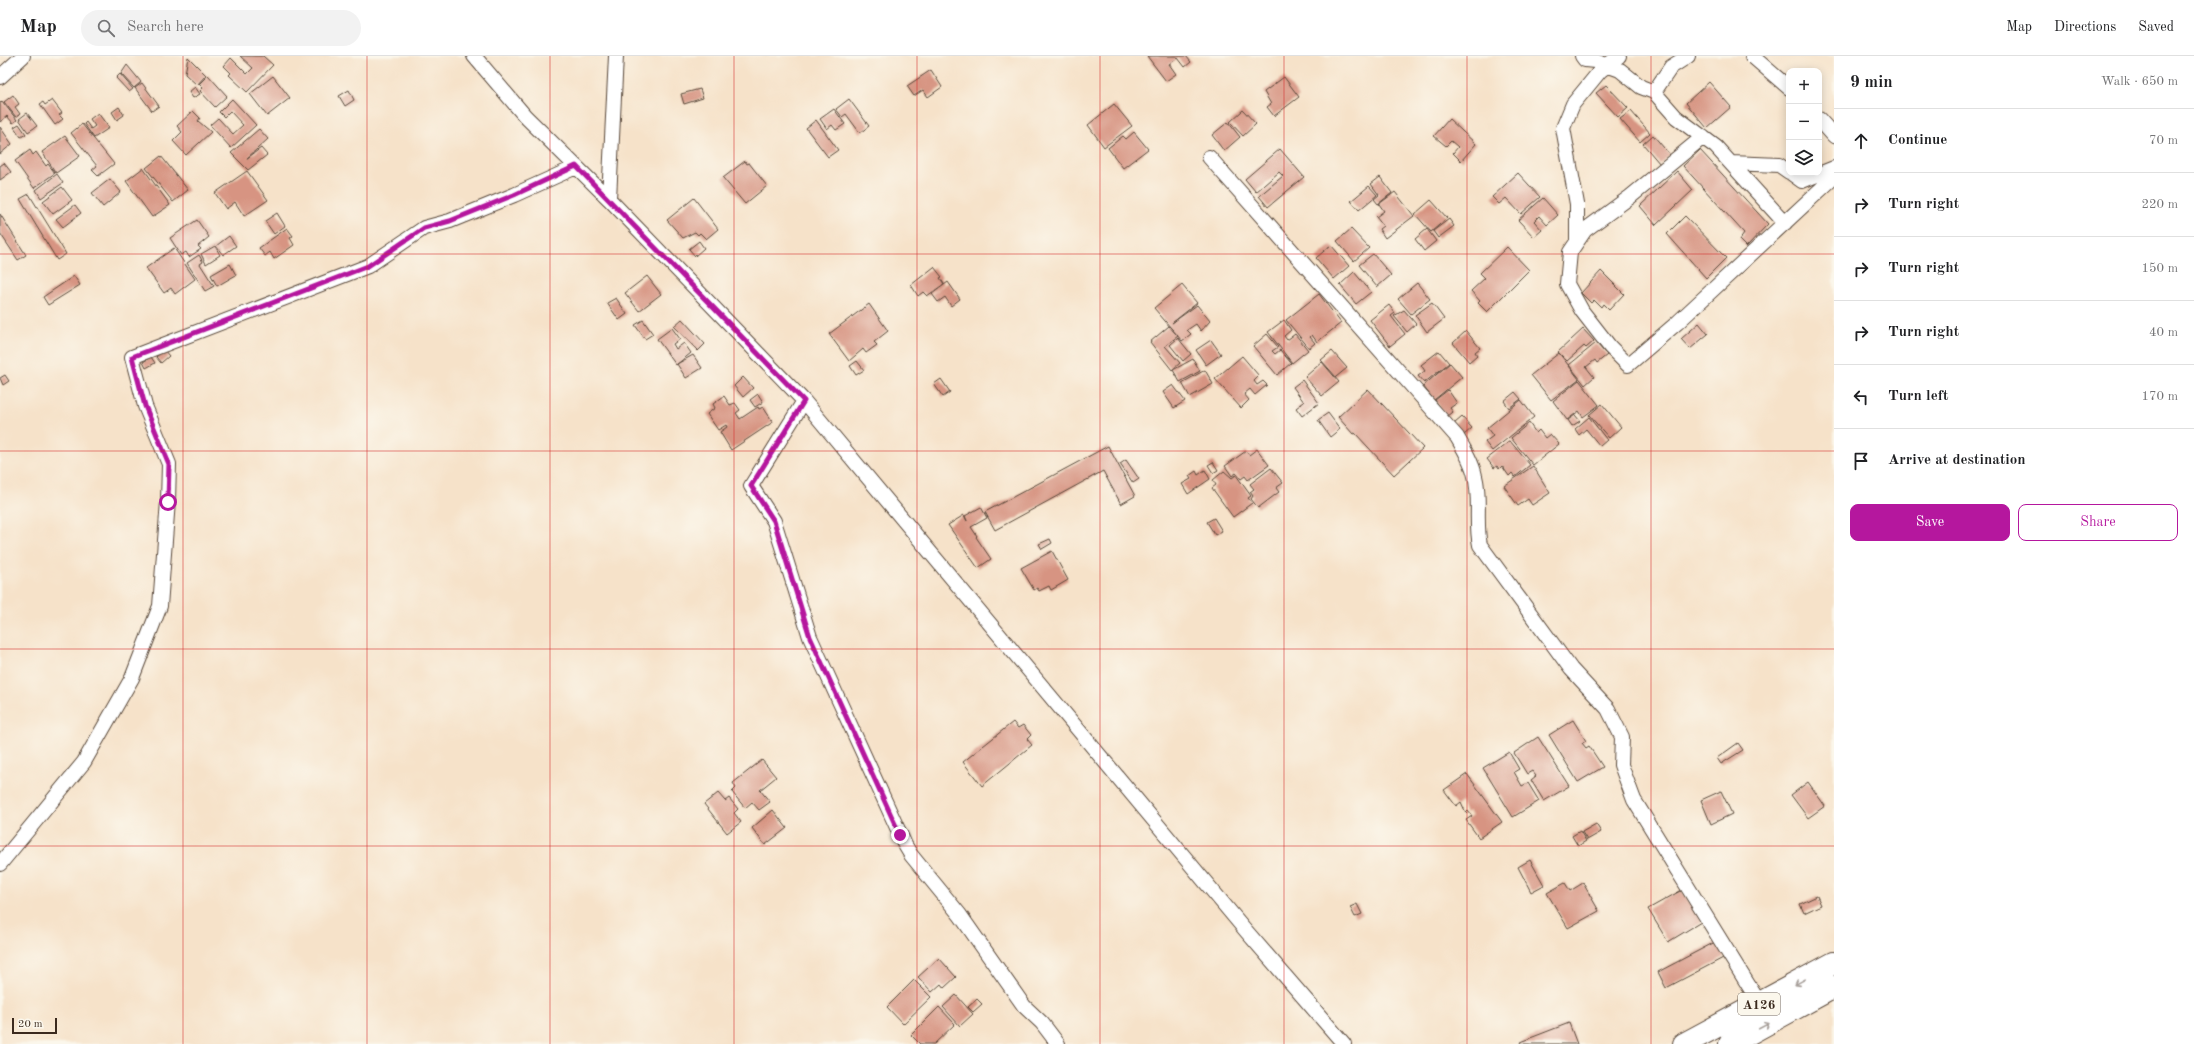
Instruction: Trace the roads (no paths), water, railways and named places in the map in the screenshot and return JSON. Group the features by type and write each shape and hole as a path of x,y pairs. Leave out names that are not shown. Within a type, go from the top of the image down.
{"highway":[{"name":"A126","path":"1684,1044 1834,963"},
{"name":"A126","path":"1730,1044 1834,987"}],"street":[{"path":"0,77 23,56"},
{"path":"474,56 525,116 576,166 804,401 1247,932 1344,1044"},
{"path":"609,200 616,56"},
{"path":"1582,56 1585,60 1595,61 1620,70 1641,87 1654,92 1676,117 1716,147 1784,223"},
{"path":"1577,241 1577,204 1563,128 1573,104 1606,66 1619,56"},
{"path":"1654,92 1672,66 1688,56"},
{"path":"1752,56 1786,85"},
{"path":"1822,122 1834,136"},
{"path":"1703,138 1630,197 1585,230 1570,252 1567,284 1582,311 1610,347 1628,365 1677,323 1834,177"},
{"path":"1209,156 1457,437 1475,476 1478,499 1477,532 1480,545 1571,669 1608,709 1622,737 1621,765 1634,800 1760,1004"},
{"path":"1730,163 1779,165 1786,169"},
{"path":"0,864 84,762 132,678 160,606 168,502 169,464 145,406 132,357 368,266 424,228 450,221 576,166"},
{"path":"1822,173 1834,168"},
{"path":"1795,176 1802,181 1814,176"},
{"path":"804,401 751,486 774,521 810,637 911,855 960,915 1024,1006 1042,1023 1058,1044"}]}
